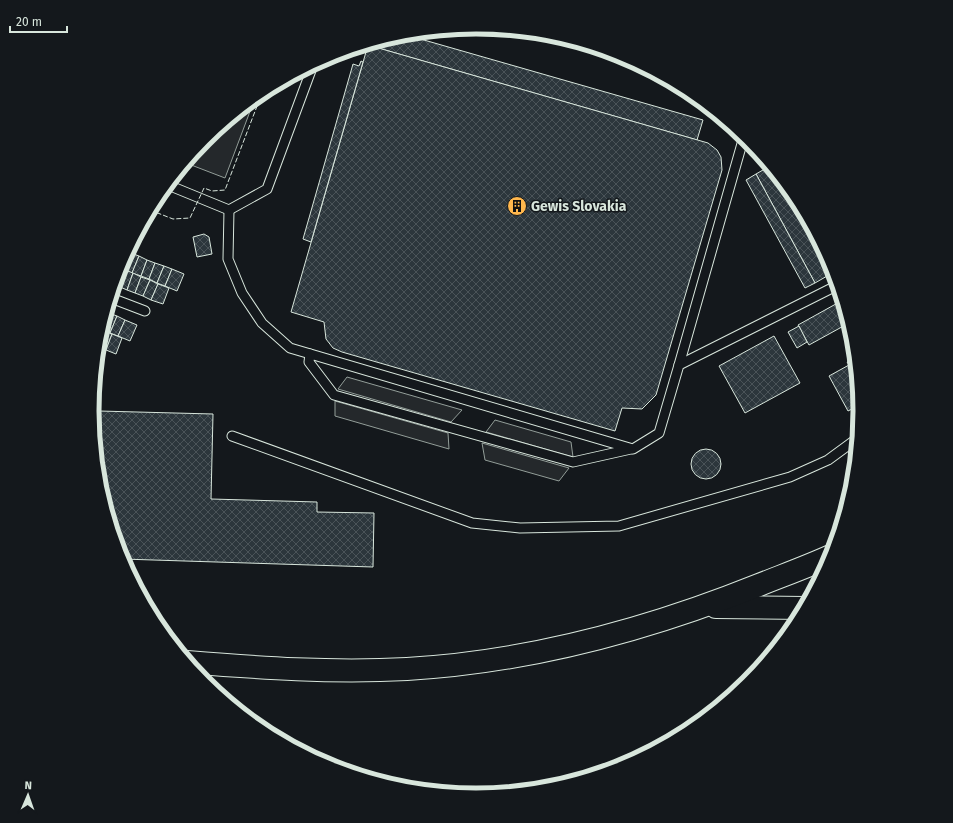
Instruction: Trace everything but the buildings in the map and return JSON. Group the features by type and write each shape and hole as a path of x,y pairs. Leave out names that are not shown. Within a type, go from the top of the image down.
{"main road":[{"path":"196,663 264,668 354,670 406,669 451,665 567,645 624,632 704,607 824,559"},
{"path":"704,607 798,608"}],"lane":[{"path":"229,210 267,190 309,74"},
{"path":"310,354 309,362 334,395 573,462 633,449 659,433 742,144"},
{"path":"174,186 229,210"},
{"path":"229,210 228,259 242,293 262,324 290,348 633,449"},
{"path":"679,365 833,288"},
{"path":"116,300 145,311"},
{"path":"232,436 472,523 520,528 619,526 790,477 828,460 853,442"}],"shaded area":[{"path":"251,109 225,178 191,165 228,128"},
{"path":"347,377 462,410 451,422 338,389"},
{"path":"335,401 448,433 449,449 335,416"},
{"path":"495,420 571,442 573,457 486,432"},
{"path":"482,443 569,468 559,481 485,460"}],"fence":[{"path":"156,213 173,219 190,218 204,188 212,191 225,190 258,105"}],"place":[{"name":"Gewis Slovakia","path":"517,206"}]}
